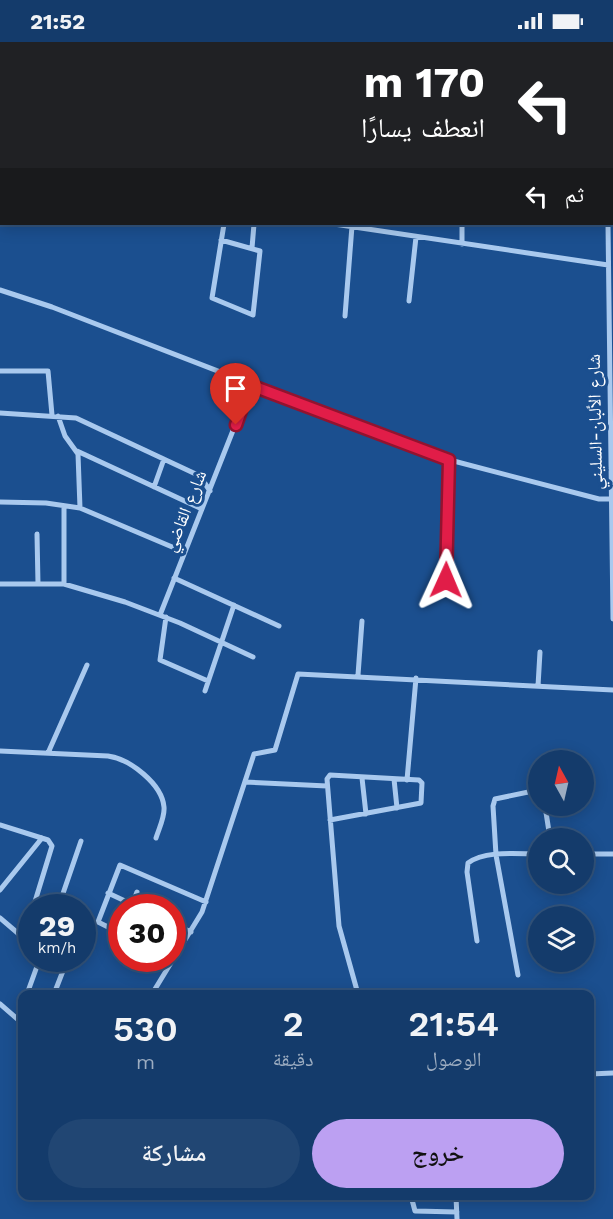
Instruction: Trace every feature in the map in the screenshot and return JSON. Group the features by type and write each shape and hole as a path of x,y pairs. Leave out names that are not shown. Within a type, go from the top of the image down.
{"street":[{"path":"224,225 212,298 253,315"},
{"path":"253,315 256,310 262,255 259,250 251,248 254,225"},
{"path":"343,225 608,265"},
{"path":"462,225 462,244"},
{"name":"شارع الألبان-السليني","path":"608,225 613,619"},
{"path":"345,316 352,226"},
{"path":"409,302 416,237"},
{"path":"221,240 260,251 253,315"},
{"path":"0,290 52,307 449,460 599,499 612,499"},
{"path":"0,371 48,371 55,415 65,436 77,451 202,509"},
{"name":"شارع القاضي","path":"208,681 159,660 163,616 174,578 250,385"},
{"path":"0,413 76,418 200,476 210,491"},
{"path":"77,451 80,508"},
{"path":"154,486 164,459"},
{"path":"446,580 449,460"},
{"path":"0,502 80,508 184,552"},
{"path":"64,506 64,584"},
{"path":"37,534 38,584"},
{"path":"174,578 279,626"},
{"path":"0,584 64,584 92,591 163,616 222,645 253,657"},
{"path":"205,691 234,605"},
{"path":"358,675 362,621"},
{"path":"538,686 540,652"},
{"path":"48,753 87,665"},
{"path":"186,939 206,902 254,754 269,754 275,750 298,674 358,675 613,690"},
{"path":"407,780 416,678"},
{"path":"0,751 108,756 132,765 155,788 163,801 164,814 156,838"},
{"path":"330,820 423,801 420,781 330,775 327,786 330,820 341,937 357,990"},
{"path":"362,778 366,814"},
{"path":"394,779 397,808"},
{"path":"245,782 327,786"},
{"path":"519,975 496,855 493,801 528,792"},
{"path":"1,826 42,838 52,846 37,894"},
{"path":"0,890 42,838"},
{"path":"63,894 81,841"},
{"path":"477,941 467,868 471,861 496,855 528,854"},
{"path":"594,854 613,854"},
{"path":"108,927 98,922 117,867 122,864 206,902"},
{"path":"0,918 18,933"},
{"path":"186,930 191,932"},
{"path":"28,990 35,972"},
{"path":"56,990 63,972"},
{"path":"154,990 165,972"},
{"path":"0,1004 18,1019"},
{"path":"594,1074 613,1073"},
{"path":"412,1200 416,1210 457,1216 456,1200"}],"route":[{"path":"236,425 250,385 449,460 446,580"}]}
